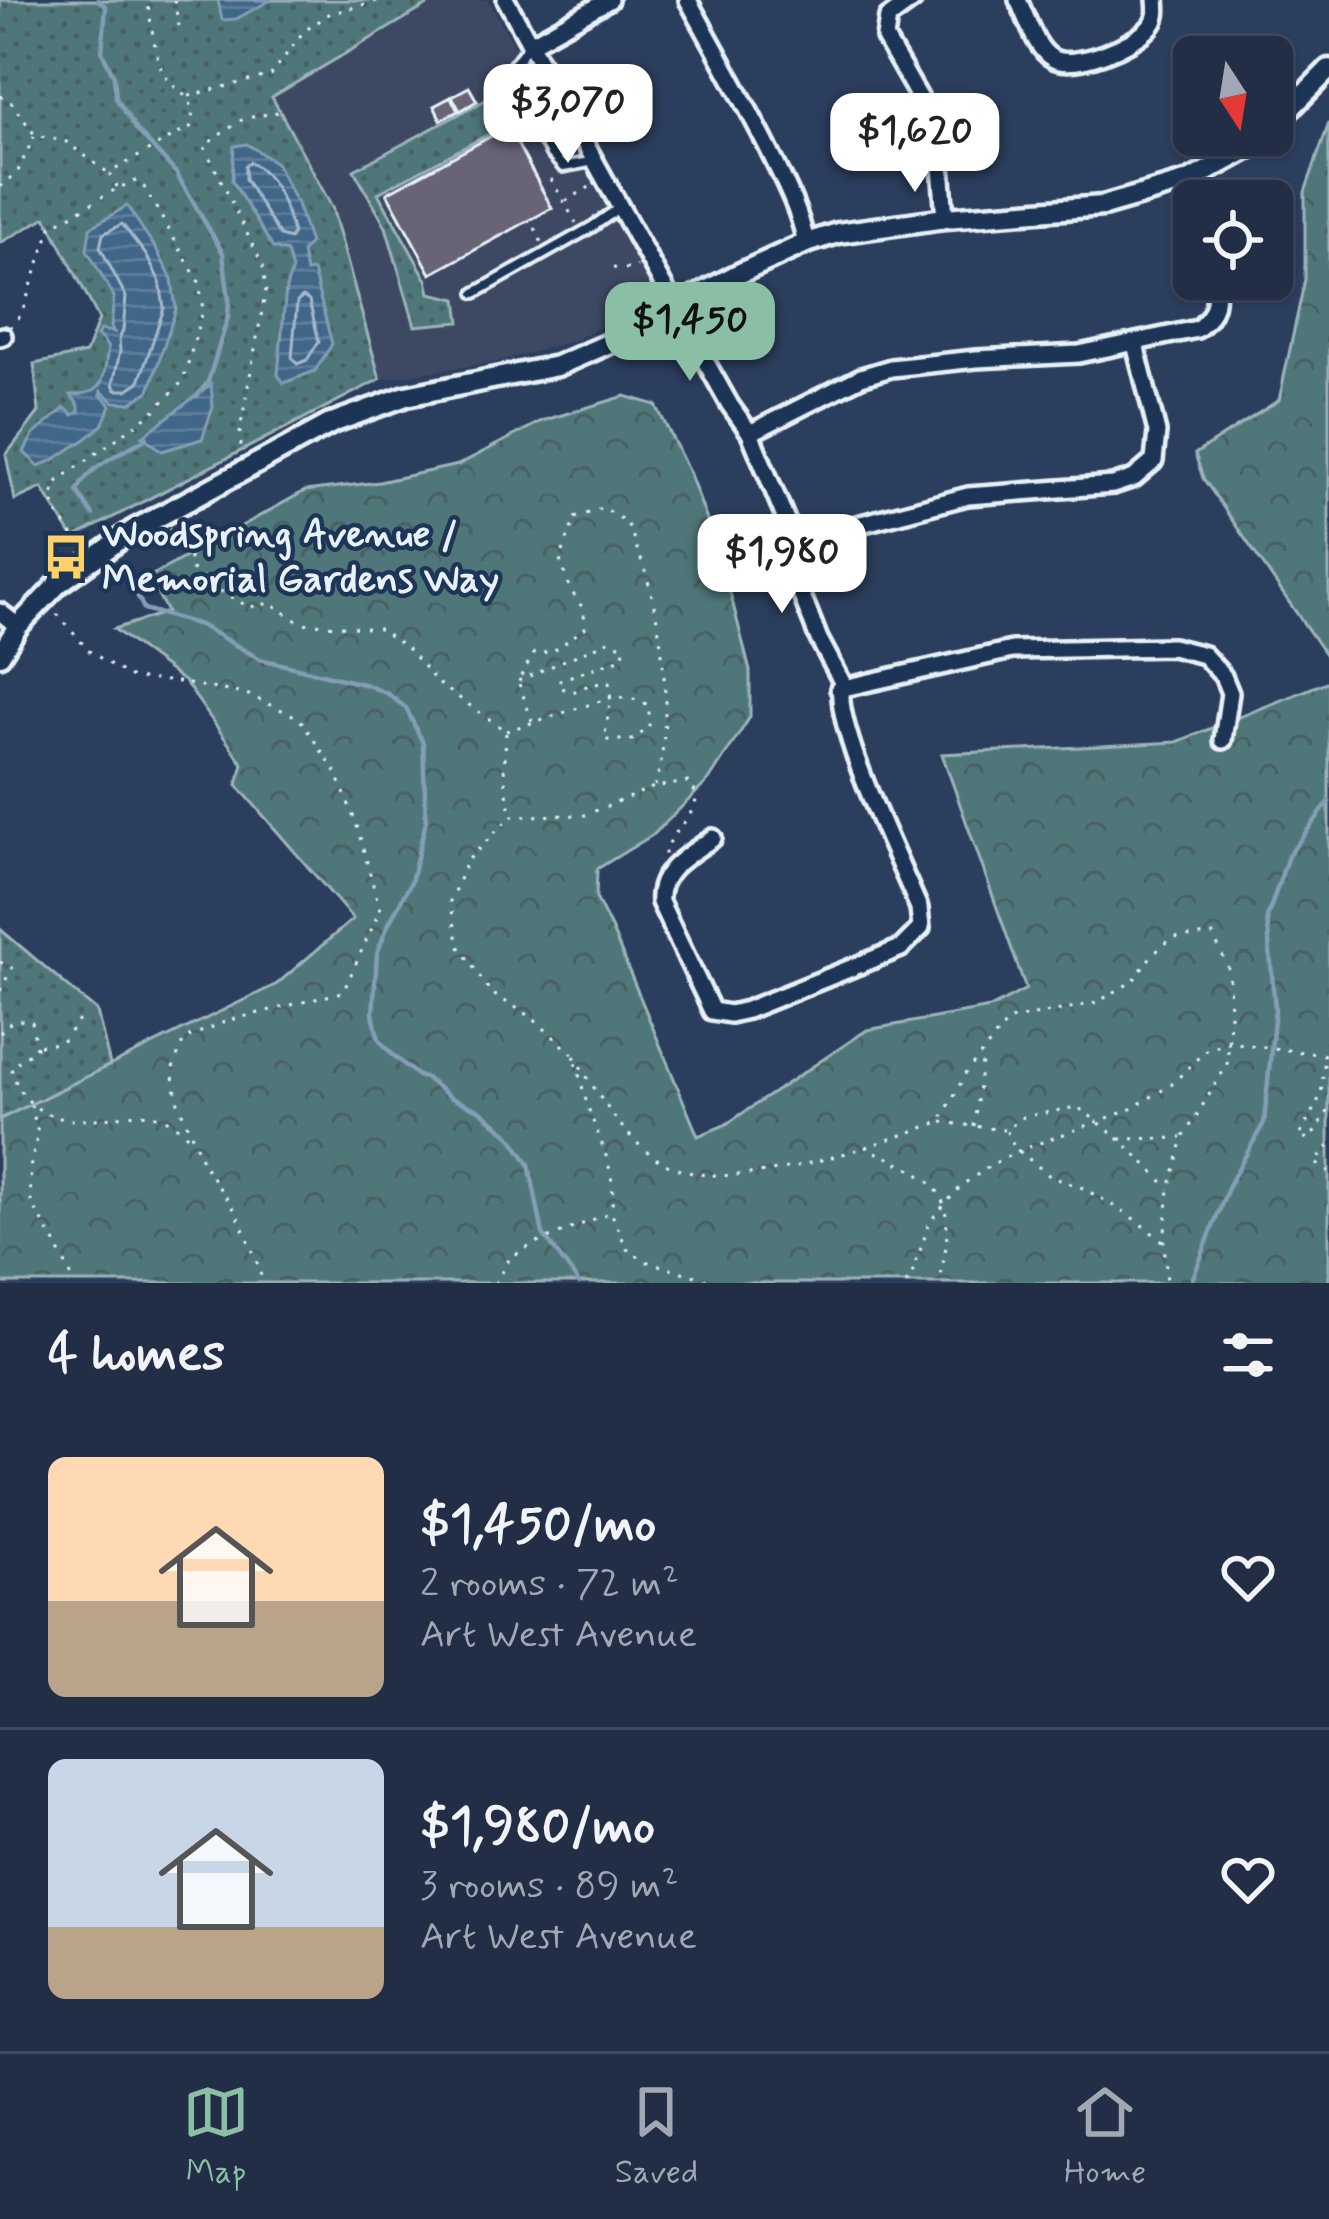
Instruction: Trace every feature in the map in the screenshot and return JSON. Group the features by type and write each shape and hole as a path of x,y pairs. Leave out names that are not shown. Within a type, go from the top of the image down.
{"street":[{"path":"506,0 730,405 750,433 792,542 802,596 842,682 842,715 920,908 921,928 902,949 769,1002 730,1014 712,1011 660,902 659,886 669,870 713,838"},
{"path":"530,44 609,0"},
{"path":"688,0 791,194 806,243"},
{"path":"914,0 888,18 885,38 939,139 945,218"},
{"path":"1018,0 1042,49 1065,63 1126,44 1150,28 1157,16 1156,0"},
{"path":"1293,106 1329,69"},
{"path":"1191,180 1235,156"},
{"path":"0,656 18,626 58,584 132,531 332,423 406,397 557,366 806,243 838,232 1103,206 1173,186"},
{"path":"750,433 861,377 891,368 1079,354 1136,344 1197,329 1209,320 1216,300"},
{"path":"792,542 968,496 1113,484 1134,478 1154,461 1157,432 1136,344"},
{"path":"0,613 18,626"},
{"path":"839,689 1012,650 1172,647 1204,655 1223,676 1230,693 1222,740"}],"lane":[{"path":"530,44 511,68 509,81 551,154 563,166 595,161"},
{"path":"475,293 620,208"}],"path":[{"path":"109,173 192,126 188,97 163,74 147,0"},
{"path":"174,0 179,26"},
{"path":"188,97 272,75 303,32 329,14 381,0"},
{"path":"0,96 11,102 35,135 65,140 109,173 118,188"},
{"path":"242,446 240,430 266,289 263,266 204,146 243,119 277,112"},
{"path":"0,187 18,171 35,135"},
{"path":"551,179 577,225"},
{"path":"1,336 22,313 51,227 118,188 136,181 144,188 199,282 202,310 183,381 152,413 58,482 51,498 81,547"},
{"path":"564,202 593,184"},
{"path":"535,228 547,252"},
{"path":"613,268 638,265"},
{"path":"532,721 518,681 534,653 552,652 585,628 584,610 560,560 574,518 603,508 627,524 645,568 661,646 665,715 662,761 654,787"},
{"path":"167,528 188,549 192,570 211,586 249,607 271,603 299,623 380,629 408,649 438,682 506,731"},
{"path":"56,614 89,651 132,678 250,695 299,718 337,774 357,826 380,910 343,992 227,1022 184,1039 172,1071 178,1103 194,1142 236,1212 263,1283"},
{"path":"506,731 613,697 649,705 649,728 632,740 605,740 605,719 613,697 609,683 590,684 573,692 559,687 560,680 622,658 625,647 608,641 518,681"},
{"path":"506,731 504,774 511,816"},
{"path":"669,870 664,851 670,837 695,810 697,795 688,782 654,787 585,815 511,816 467,861 450,901 459,946 491,993 530,1016 574,1056 606,1108 657,1159 677,1170 741,1177 802,1164 940,1122 1006,1130 1023,1117 1077,1107 1137,1153 1169,1189"},
{"path":"940,1122 966,1073 1009,1020 1096,1004 1133,981 1172,938 1213,935 1229,970 1227,1065 1184,1138 1169,1189 1164,1242 1167,1283"},
{"path":"0,962 12,968 0,991"},
{"path":"36,1045 61,1043 79,1020"},
{"path":"0,1033 8,1023 32,1022 36,1048 10,1067 19,1093 38,1110 78,1120 121,1114 165,1119 194,1142"},
{"path":"906,1283 930,1220 962,1186 1018,1150 1129,1110 1171,1085 1206,1050 1228,1042 1324,1055 1321,1095 1299,1138 1310,1139 1329,1110"},
{"path":"974,1126 983,1052"},
{"path":"574,1056 612,1168 611,1212 627,1249 645,1261 719,1283"},
{"path":"31,1103 38,1132 29,1168 31,1202 74,1283"},
{"path":"1006,1130 1018,1150 1051,1177 1083,1188 1164,1242"},
{"path":"1120,1139 1184,1138"},
{"path":"864,1146 936,1189 947,1222 938,1283"},
{"path":"1329,1146 1316,1163 1329,1171"},
{"path":"495,1283 510,1258 611,1212"}],"shaded area":[{"path":"436,0 488,0 658,297 575,340 496,362 380,379 332,207 272,96"}],"green space":[{"path":"0,0 436,0 272,97 332,207 380,379 73,538 42,488 15,500 6,455 39,412 34,364 86,353 99,319 46,217 0,243"},
{"path":"495,95 509,117 508,124 378,193 430,293 457,299 460,322 415,326 386,227 354,170"},
{"path":"1329,123 1329,660 1203,478 1195,454 1279,400 1305,279 1305,192"},
{"path":"625,396 656,405 690,474 722,561 750,671 750,717 709,780 654,834 597,869 596,898 698,1136 725,1125 867,1030 990,1008 1026,989 942,754 1177,742 1329,681 1329,1283 0,1283 0,1119 277,984 353,919 237,785 243,764 185,682 114,629 167,612 149,577 305,491 458,465 542,421"},
{"path":"0,929 97,1011 110,1065 0,1119"}],"water":[{"path":"218,0 271,0 236,19 222,20"},
{"path":"247,144 276,163 297,204 310,243 302,252 306,272 313,271 332,344 315,371 284,383 278,375 292,270 287,252 273,248 232,181 234,146"},
{"path":"127,206 172,279 176,309 149,391 131,403 114,402 101,391 111,405 102,425 38,466 24,452 33,435 65,408 73,415 79,412 71,395 97,388 104,376 108,348 97,336 100,330 114,332 114,297 87,250 90,228"},
{"path":"211,384 213,407 202,439 162,451 143,436"}],"building":[{"path":"469,87 477,101 460,111 452,96"},
{"path":"451,97 458,111 441,120 434,106"},
{"path":"508,127 552,208 431,274 387,193"}],"waterway":[{"path":"98,0 106,7 102,52 114,76 116,98 136,129 176,173 223,253 228,317 208,382 197,396"},
{"path":"93,515 77,491 83,482 108,460 147,438"},
{"path":"130,581 144,609 200,625 260,659 367,685 406,708 423,743 426,821 411,882 377,954 373,1013 377,1033 393,1055 418,1076 481,1111 510,1136 529,1164 543,1234 579,1283"},
{"path":"1191,1283 1230,1183 1264,1123 1275,1009 1267,918 1288,856 1329,802"}],"place":[{"name":"Woodspring Avenue / Memorial Gardens Way","path":"66,557"}]}
